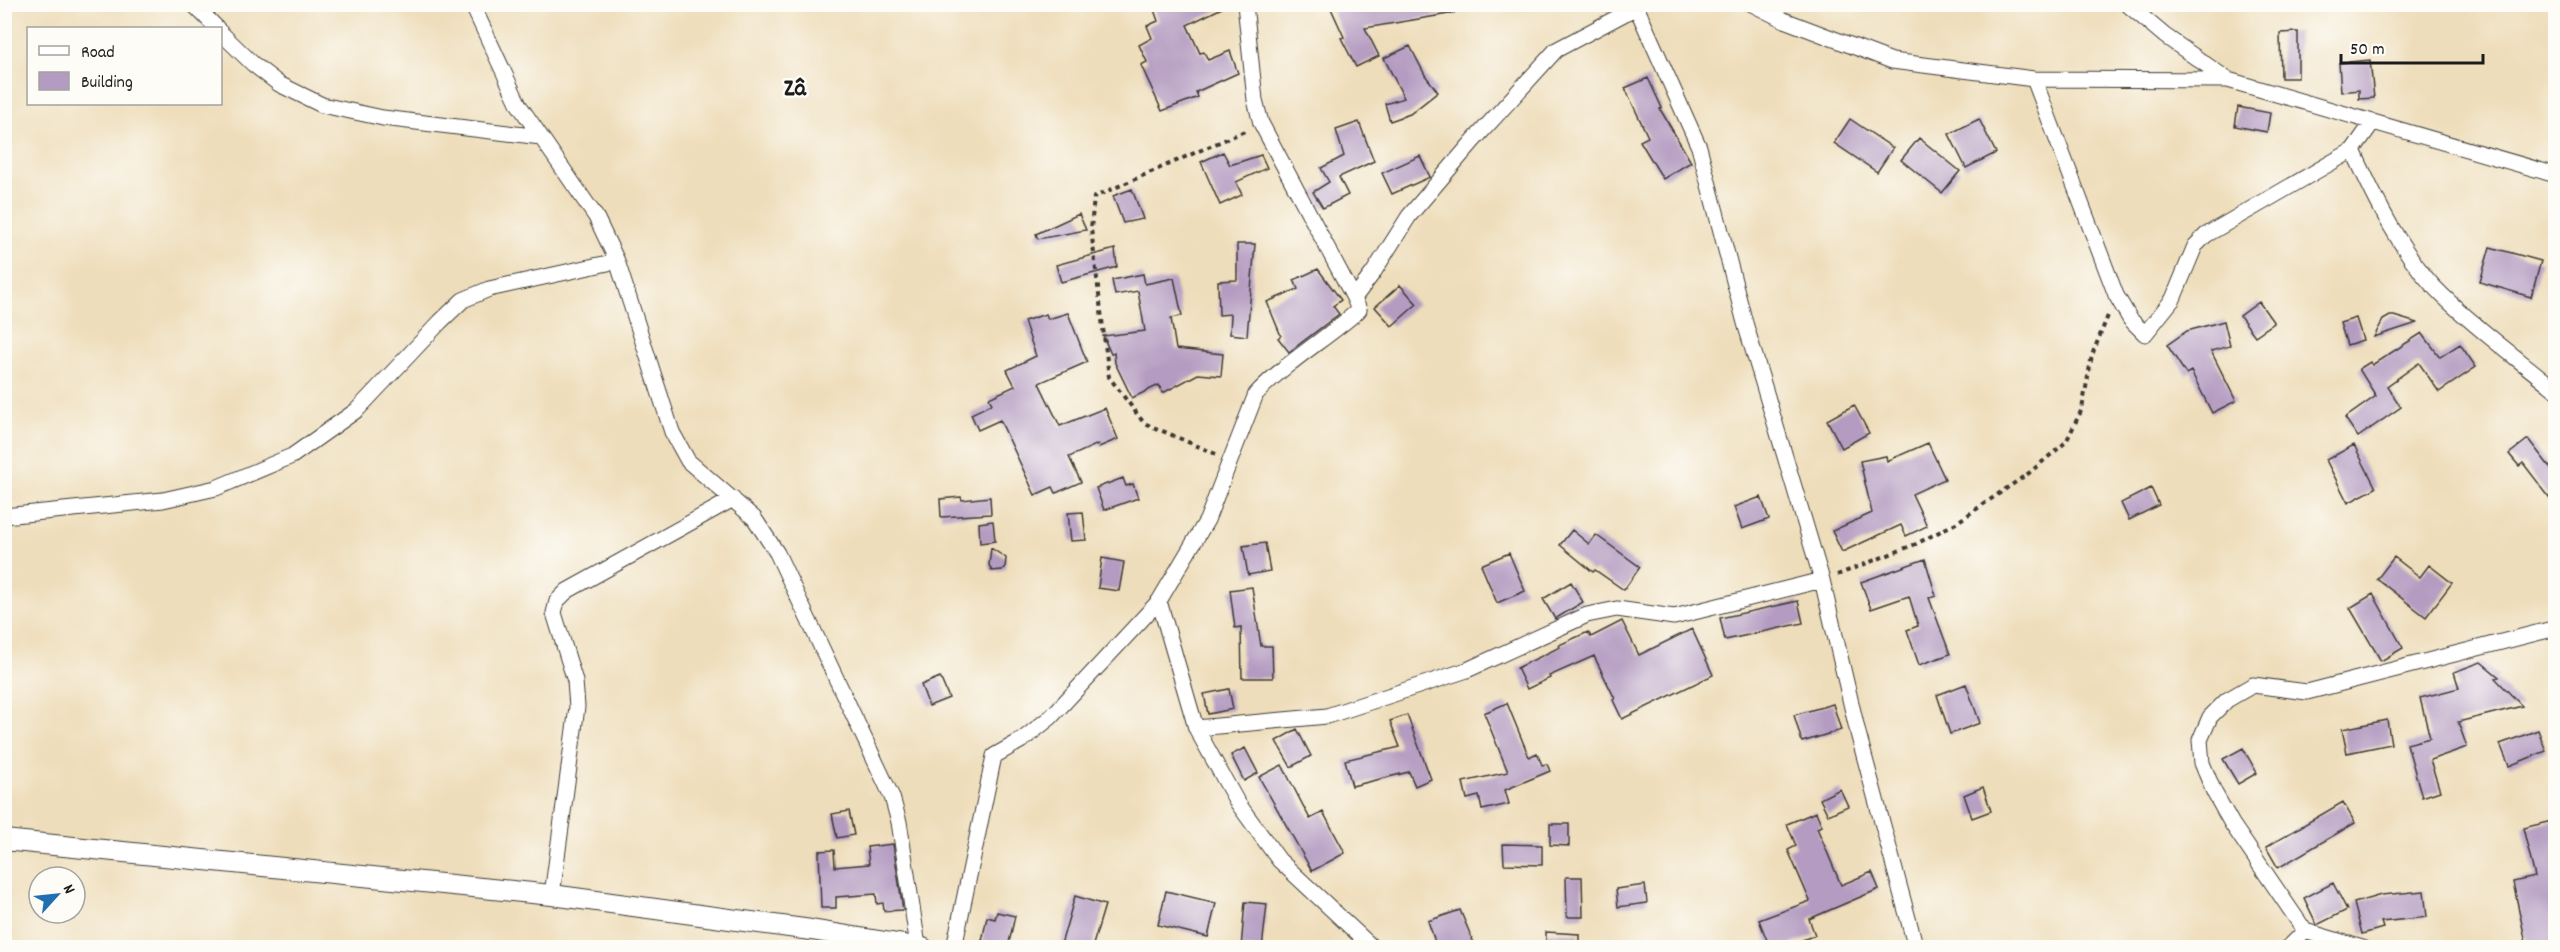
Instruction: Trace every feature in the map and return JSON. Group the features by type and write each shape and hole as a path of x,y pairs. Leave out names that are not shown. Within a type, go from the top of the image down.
{"street":[{"path":"193,4 216,27"},
{"path":"4,840 552,895 921,947 899,822 892,797 777,553 754,518 688,461 672,432 617,261 596,217 519,105 472,4"},
{"path":"954,948 994,756 1022,740 1051,717 1159,601 1207,520 1256,394 1269,380 1334,333 1359,310 1261,123 1255,100 1245,4"},
{"path":"1752,4 1784,20 1892,61 2034,79 2228,80 2556,175"},
{"path":"2127,4 2165,36 2228,80"},
{"path":"1354,298 1373,273 1408,216 1556,50 1635,6 1699,147 1745,323 1822,580 1858,733 1916,948"},
{"path":"222,34 253,64 279,84 322,105 383,118 541,137"},
{"path":"2034,79 2116,295 2130,319 2145,334 2173,299 2195,246 2206,235 2353,150 2372,123"},
{"path":"2353,150 2374,197 2421,271 2441,294 2556,390"},
{"path":"4,516 163,501 216,488 292,456 357,410 440,321 463,300 489,289 617,261"},
{"path":"552,895 577,707 575,681 554,613 557,600 567,591 733,499"},
{"path":"1197,728 1327,716 1467,670 1587,615 1617,609 1674,617 1822,580"},
{"path":"1159,601 1197,728 1237,802 1279,860 1373,948"},
{"path":"2362,948 2306,931 2232,824 2214,792 2202,763 2200,740 2210,717 2227,700 2253,685 2307,692 2556,628"},
{"path":"2288,948 2306,931"}],"path":[{"path":"1230,459 1144,423 1109,377 1091,230 1094,197 1261,123"},
{"path":"1822,580 1916,544 1956,523 2028,473 2066,442 2082,409 2092,355 2116,295"}],"building":[{"path":"1152,4 1230,4 1187,25 1200,53 1204,52 1208,60 1230,51 1238,73 1196,92 1198,97 1162,111 1141,65 1147,62 1139,45 1152,38 1147,26 1158,21"},
{"path":"1329,4 1454,4 1454,13 1365,28 1379,56 1356,67 1341,38 1344,37"},
{"path":"2298,32 2298,78 2281,78 2280,33"},
{"path":"1410,46 1425,75 1438,92 1410,114 1390,121 1385,104 1404,98 1384,58"},
{"path":"2370,60 2374,98 2359,99 2359,90 2341,92 2339,63"},
{"path":"1648,78 1662,108 1660,109 1691,162 1663,179 1640,141 1648,137 1625,88"},
{"path":"2238,107 2270,113 2267,132 2235,126"},
{"path":"1850,119 1893,148 1877,172 1834,143"},
{"path":"1979,119 1996,153 1966,168 1949,134"},
{"path":"1359,122 1374,161 1339,177 1348,195 1323,208 1313,192 1329,182 1321,168 1344,156 1336,130"},
{"path":"1919,138 1960,171 1942,193 1901,160"},
{"path":"1223,152 1230,165 1261,155 1267,168 1236,182 1242,195 1220,205 1201,162"},
{"path":"1420,156 1430,177 1392,194 1382,173"},
{"path":"1132,189 1143,219 1123,223 1113,196"},
{"path":"1079,214 1086,230 1038,239 1036,234"},
{"path":"1237,244 1255,244 1247,336 1230,334 1231,314 1219,315 1218,281 1237,280"},
{"path":"2490,247 2541,261 2531,297 2480,282"},
{"path":"1115,249 1117,267 1061,282 1056,265"},
{"path":"1318,269 1341,300 1333,306 1339,314 1289,352 1278,338 1281,336 1267,302 1298,289 1294,280"},
{"path":"1143,274 1145,284 1174,278 1182,316 1171,318 1176,349 1223,354 1221,376 1198,374 1163,393 1159,385 1132,398 1115,363 1114,353 1111,354 1103,336 1145,331 1138,291 1115,295 1112,280"},
{"path":"1400,285 1417,304 1392,326 1375,307"},
{"path":"2259,302 2274,323 2255,336 2240,316"},
{"path":"1068,313 1087,362 1039,383 1060,426 1105,408 1118,439 1099,447 1098,444 1069,457 1081,482 1056,493 1053,487 1035,495 1000,420 978,430 971,414 992,404 989,398 1015,386 1007,370 1036,356 1024,321 1046,314 1048,319"},
{"path":"2390,316 2417,323 2374,337 2383,320"},
{"path":"2356,318 2363,340 2347,345 2340,323"},
{"path":"2224,321 2230,346 2211,351 2236,401 2212,413 2191,371 2186,374 2167,345 2187,331"},
{"path":"2422,333 2440,357 2460,344 2476,367 2439,392 2419,363 2387,386 2401,407 2358,437 2345,418 2376,396 2359,369 2370,362 2372,365"},
{"path":"1854,405 1869,433 1842,448 1827,420"},
{"path":"2528,439 2556,475 2556,506 2523,463 2519,466 2509,454"},
{"path":"1928,443 1945,479 1912,494 1927,526 1906,536 1901,525 1842,552 1832,531 1872,513 1860,461 1886,456 1887,461"},
{"path":"2354,445 2376,488 2348,503 2326,460"},
{"path":"1123,478 1126,486 1133,484 1138,498 1104,510 1096,488"},
{"path":"2151,488 2159,505 2129,520 2121,503"},
{"path":"961,497 962,500 990,497 991,514 941,517 940,499"},
{"path":"1761,497 1769,519 1742,529 1734,507"},
{"path":"1083,512 1086,540 1071,541 1068,513"},
{"path":"993,521 995,541 980,543 979,523"},
{"path":"1572,530 1589,544 1596,535 1640,567 1624,590 1595,570 1593,572 1560,545"},
{"path":"1265,543 1270,571 1248,575 1243,546"},
{"path":"991,548 1006,558 1005,568 1002,570 992,571 989,565"},
{"path":"1509,553 1525,591 1497,603 1481,565"},
{"path":"2394,557 2420,577 2429,565 2452,583 2426,617 2377,579"},
{"path":"1102,558 1124,562 1119,591 1098,588"},
{"path":"1925,559 1936,596 1929,598 1950,654 1919,665 1907,630 1918,626 1909,596 1871,609 1861,582"},
{"path":"1571,582 1583,602 1555,619 1543,599"},
{"path":"1252,587 1261,646 1272,646 1273,678 1242,678 1241,627 1235,628 1230,590"},
{"path":"2373,594 2403,648 2381,661 2350,608"},
{"path":"1798,601 1803,623 1725,640 1720,618"},
{"path":"1622,621 1639,655 1692,629 1713,675 1622,719 1594,656 1549,676 1550,678 1527,689 1517,668 1588,632 1591,637"},
{"path":"2481,662 2499,677 2495,678 2522,706 2458,722 2467,747 2430,760 2440,791 2422,797 2407,744 2430,738 2420,698 2459,688 2454,672"},
{"path":"940,677 949,698 929,706 921,685"},
{"path":"1966,684 1980,723 1950,734 1937,695"},
{"path":"1229,689 1233,709 1208,714 1204,694"},
{"path":"1507,703 1529,757 1537,753 1542,765 1547,764 1550,771 1505,790 1509,804 1482,810 1479,796 1467,799 1463,782 1508,772 1484,713"},
{"path":"1833,704 1841,730 1802,742 1794,715"},
{"path":"1407,715 1431,779 1415,786 1409,772 1352,786 1345,760 1400,747 1390,721"},
{"path":"2387,720 2391,744 2347,753 2342,729"},
{"path":"1297,729 1311,756 1291,767 1276,741"},
{"path":"2538,730 2546,751 2509,766 2500,744"},
{"path":"1245,748 1258,773 1244,781 1231,755"},
{"path":"2243,748 2257,773 2238,784 2223,759"},
{"path":"1282,765 1310,819 1323,812 1345,853 1312,871 1259,777"},
{"path":"1983,787 1991,811 1972,818 1964,795"},
{"path":"1840,789 1848,806 1828,815 1820,799"},
{"path":"2343,802 2355,823 2278,868 2266,847"},
{"path":"849,811 854,835 837,838 832,814"},
{"path":"1816,812 1822,826 1817,828 1841,885 1872,872 1879,889 1809,919 1815,935 1783,948 1770,948 1759,920 1810,901 1788,850 1796,846 1787,824"},
{"path":"2556,820 2556,909 2551,910 2556,948 2527,948 2513,882 2535,877 2523,828"},
{"path":"1550,824 1569,824 1569,846 1550,845"},
{"path":"893,844 903,910 884,911 883,903 877,904 876,894 836,897 836,908 821,908 819,851 834,850 835,867 869,864 867,847"},
{"path":"1503,844 1542,845 1542,865 1504,864"},
{"path":"1566,877 1582,877 1583,917 1567,917"},
{"path":"2333,883 2347,910 2317,925 2304,898"},
{"path":"1645,885 1647,903 1618,907 1616,889"},
{"path":"1166,891 1216,903 1208,937 1158,925"},
{"path":"2424,891 2427,917 2381,922 2383,928 2362,934 2354,903 2381,895"},
{"path":"1075,896 1105,905 1092,948 1060,948"},
{"path":"1245,902 1267,904 1262,948 1241,948"},
{"path":"1460,910 1476,948 1437,948 1428,921"},
{"path":"997,912 1015,916 1008,947 982,941 987,917 995,919"},
{"path":"1546,932 1579,934 1579,948 1546,947"}],"district":[{"name":"Zâ","path":"795,90"}]}
